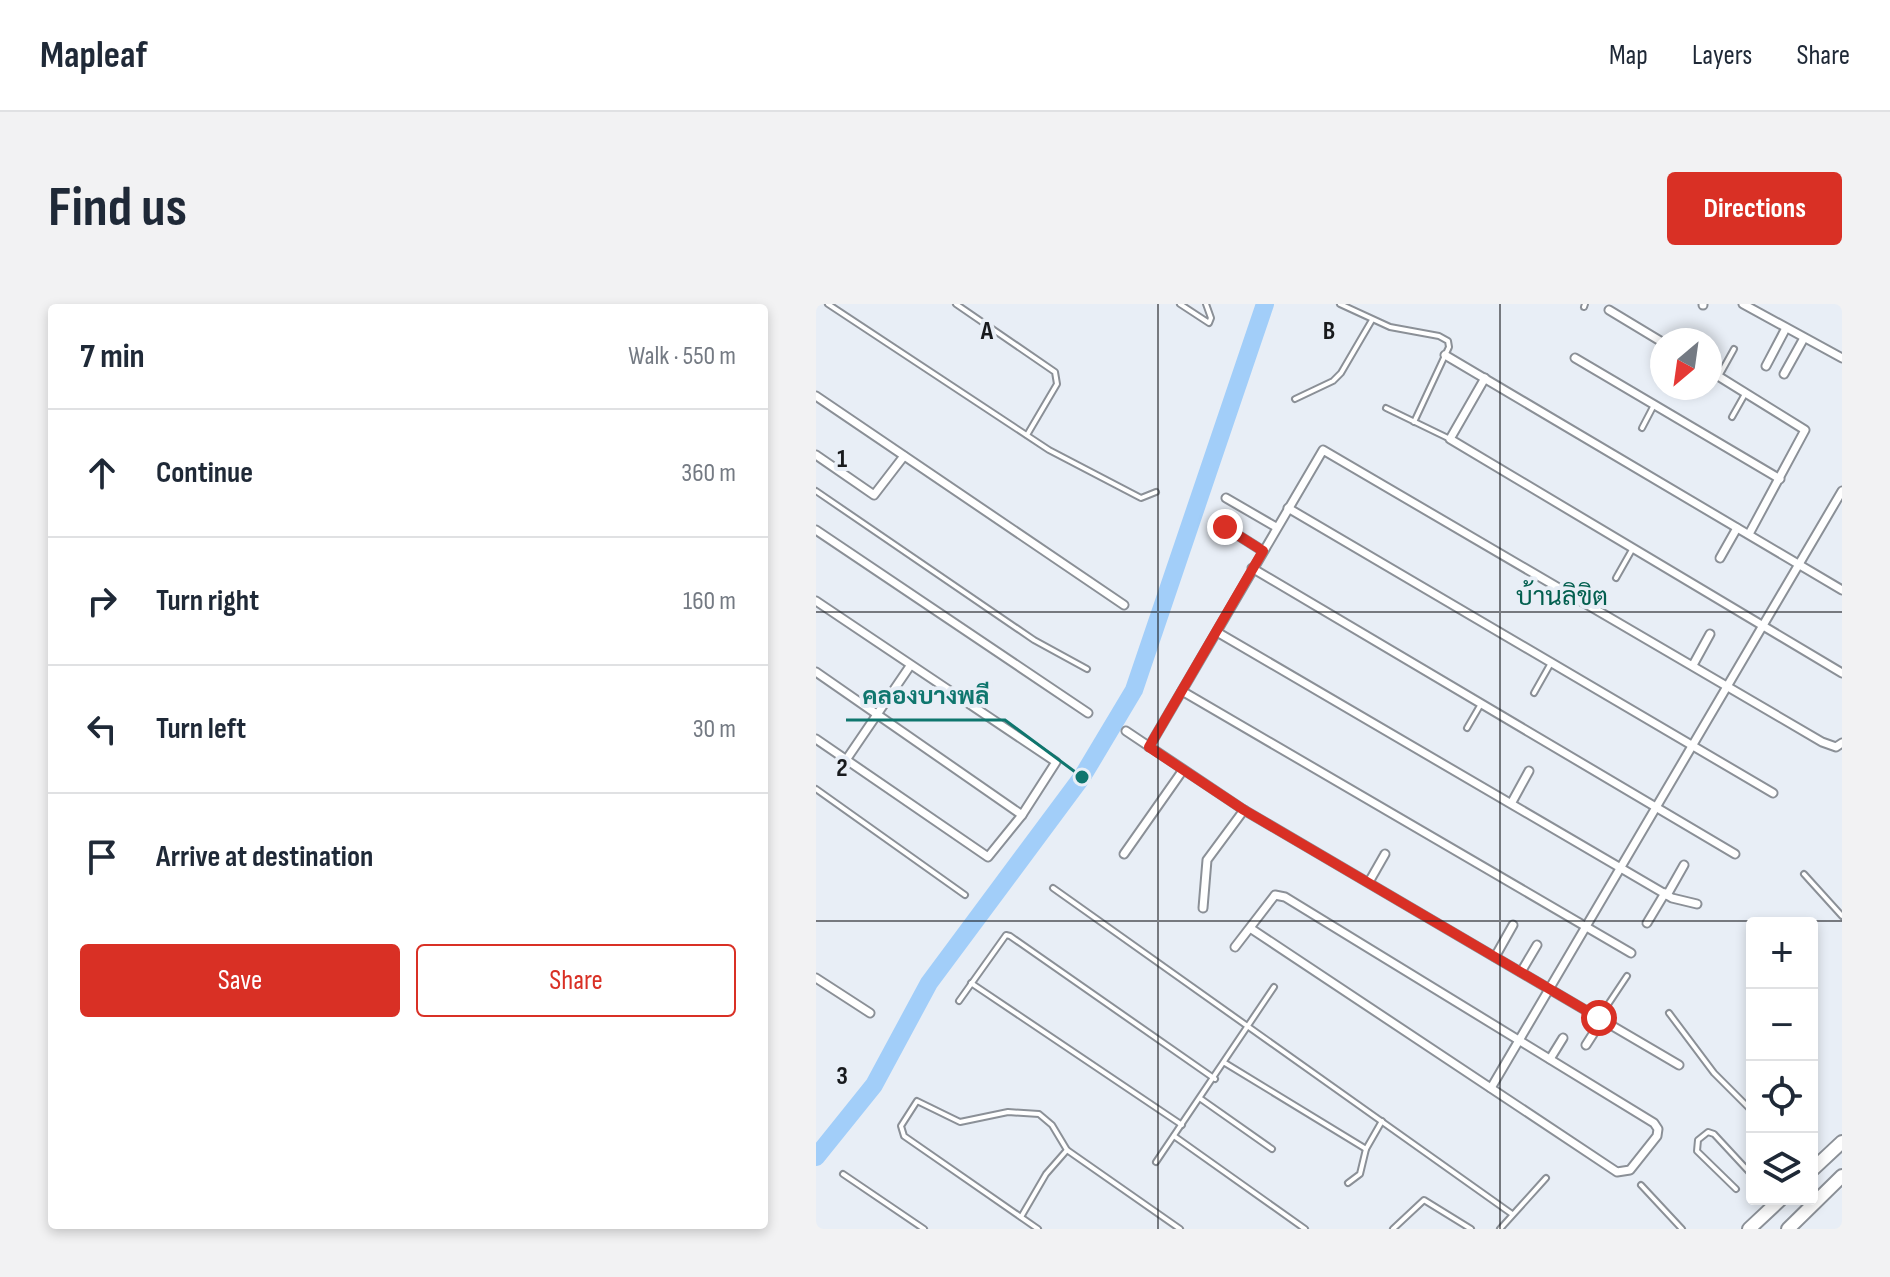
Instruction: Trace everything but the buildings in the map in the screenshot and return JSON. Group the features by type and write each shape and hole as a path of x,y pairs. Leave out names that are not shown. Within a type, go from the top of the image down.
{"main road":[{"path":"1818,1164 1842,1142"},
{"path":"1788,1229 1842,1176"},
{"path":"1749,1229 1773,1205"}],"street":[{"path":"1743,304 1842,358"},
{"path":"1609,310 1650,335"},
{"path":"1766,366 1786,328"},
{"path":"1784,374 1804,338"},
{"path":"1445,355 1842,590"},
{"path":"1575,358 1780,479"},
{"path":"1485,378 1450,439 1842,673"},
{"path":"1722,378 1805,430 1749,534"},
{"path":"816,396 1124,605"},
{"path":"1149,747 1321,451 1326,450 1822,742 1836,747 1842,743"},
{"path":"816,455 874,495 904,456"},
{"path":"1491,1088 1842,491"},
{"path":"1226,498 1276,527"},
{"path":"1288,508 1773,793"},
{"path":"1225,527 1263,551"},
{"path":"1720,558 1737,528"},
{"path":"816,530 1088,713"},
{"path":"1252,568 1735,854"},
{"path":"816,601 1054,759 1055,767 988,857 816,739"},
{"path":"1217,632 1666,894 1688,904 1697,904"},
{"path":"1693,665 1710,634"},
{"path":"846,760 910,666"},
{"path":"816,672 1022,815"},
{"path":"1182,691 1631,953"},
{"path":"1126,731 1244,810 1679,1065"},
{"path":"1124,854 1183,770"},
{"path":"1512,802 1529,771"},
{"path":"1203,908 1207,860 1244,810"},
{"path":"1369,882 1385,854"},
{"path":"1647,923 1684,865"},
{"path":"1235,947 1275,895 1280,894 1550,1059 1658,1129 1630,1170 1617,1172 1250,928"},
{"path":"1495,957 1513,925"},
{"path":"1521,972 1537,945"},
{"path":"816,978 870,1013"},
{"path":"1586,1045 1601,1019"},
{"path":"1550,1059 1563,1038"}],"lane":[{"path":"828,304 1027,435 1127,494 1141,498 1156,492"},
{"path":"956,304 1055,372 1057,384 1027,435"},
{"path":"1180,304 1209,323 1211,318 1206,304"},
{"path":"1340,304 1390,327 1445,338 1449,347 1414,422"},
{"path":"1295,399 1341,373 1372,320"},
{"path":"1722,371 1734,349"},
{"path":"1732,417 1746,392"},
{"path":"1642,428 1654,405"},
{"path":"1386,408 1450,439"},
{"path":"816,491 1034,640 1087,669"},
{"path":"1616,578 1633,548"},
{"path":"1534,693 1551,663"},
{"path":"1467,728 1481,704"},
{"path":"816,789 965,895"},
{"path":"1804,874 1842,916"},
{"path":"1053,888 1512,1214"},
{"path":"959,1001 997,944 1006,935 1010,936 1215,1079"},
{"path":"1601,1019 1627,976"},
{"path":"971,983 1182,1125"},
{"path":"1156,1162 1215,1079 1274,987"},
{"path":"1669,1013 1714,1073 1746,1105"},
{"path":"1225,1063 1366,1149"},
{"path":"1201,1099 1272,1149"},
{"path":"1038,1229 904,1136 901,1126 917,1101 960,1122 1008,1112 1039,1114 1052,1125 1067,1150 1180,1229"},
{"path":"1348,1183 1360,1174 1366,1149 1382,1121"},
{"path":"1736,1189 1697,1151 1698,1140 1708,1132 1714,1134 1746,1169"},
{"path":"1174,1136 1305,1229"},
{"path":"1020,1217 1046,1174 1067,1150"},
{"path":"843,1174 924,1229"},
{"path":"1500,1229 1546,1178"},
{"path":"1641,1185 1682,1229"},
{"path":"1393,1229 1424,1200 1471,1229"}],"waterway":[{"path":"816,1157 874,1085 929,983 1082,777 1134,690 1265,304"}],"place":[{"name":"คลองบางพลี","path":"1082,777"}],"district":[{"name":"บ้านลิขิต","path":"1562,596"}],"route":[{"path":"1225,527 1263,551 1149,747 1228,801 1599,1018"}]}
